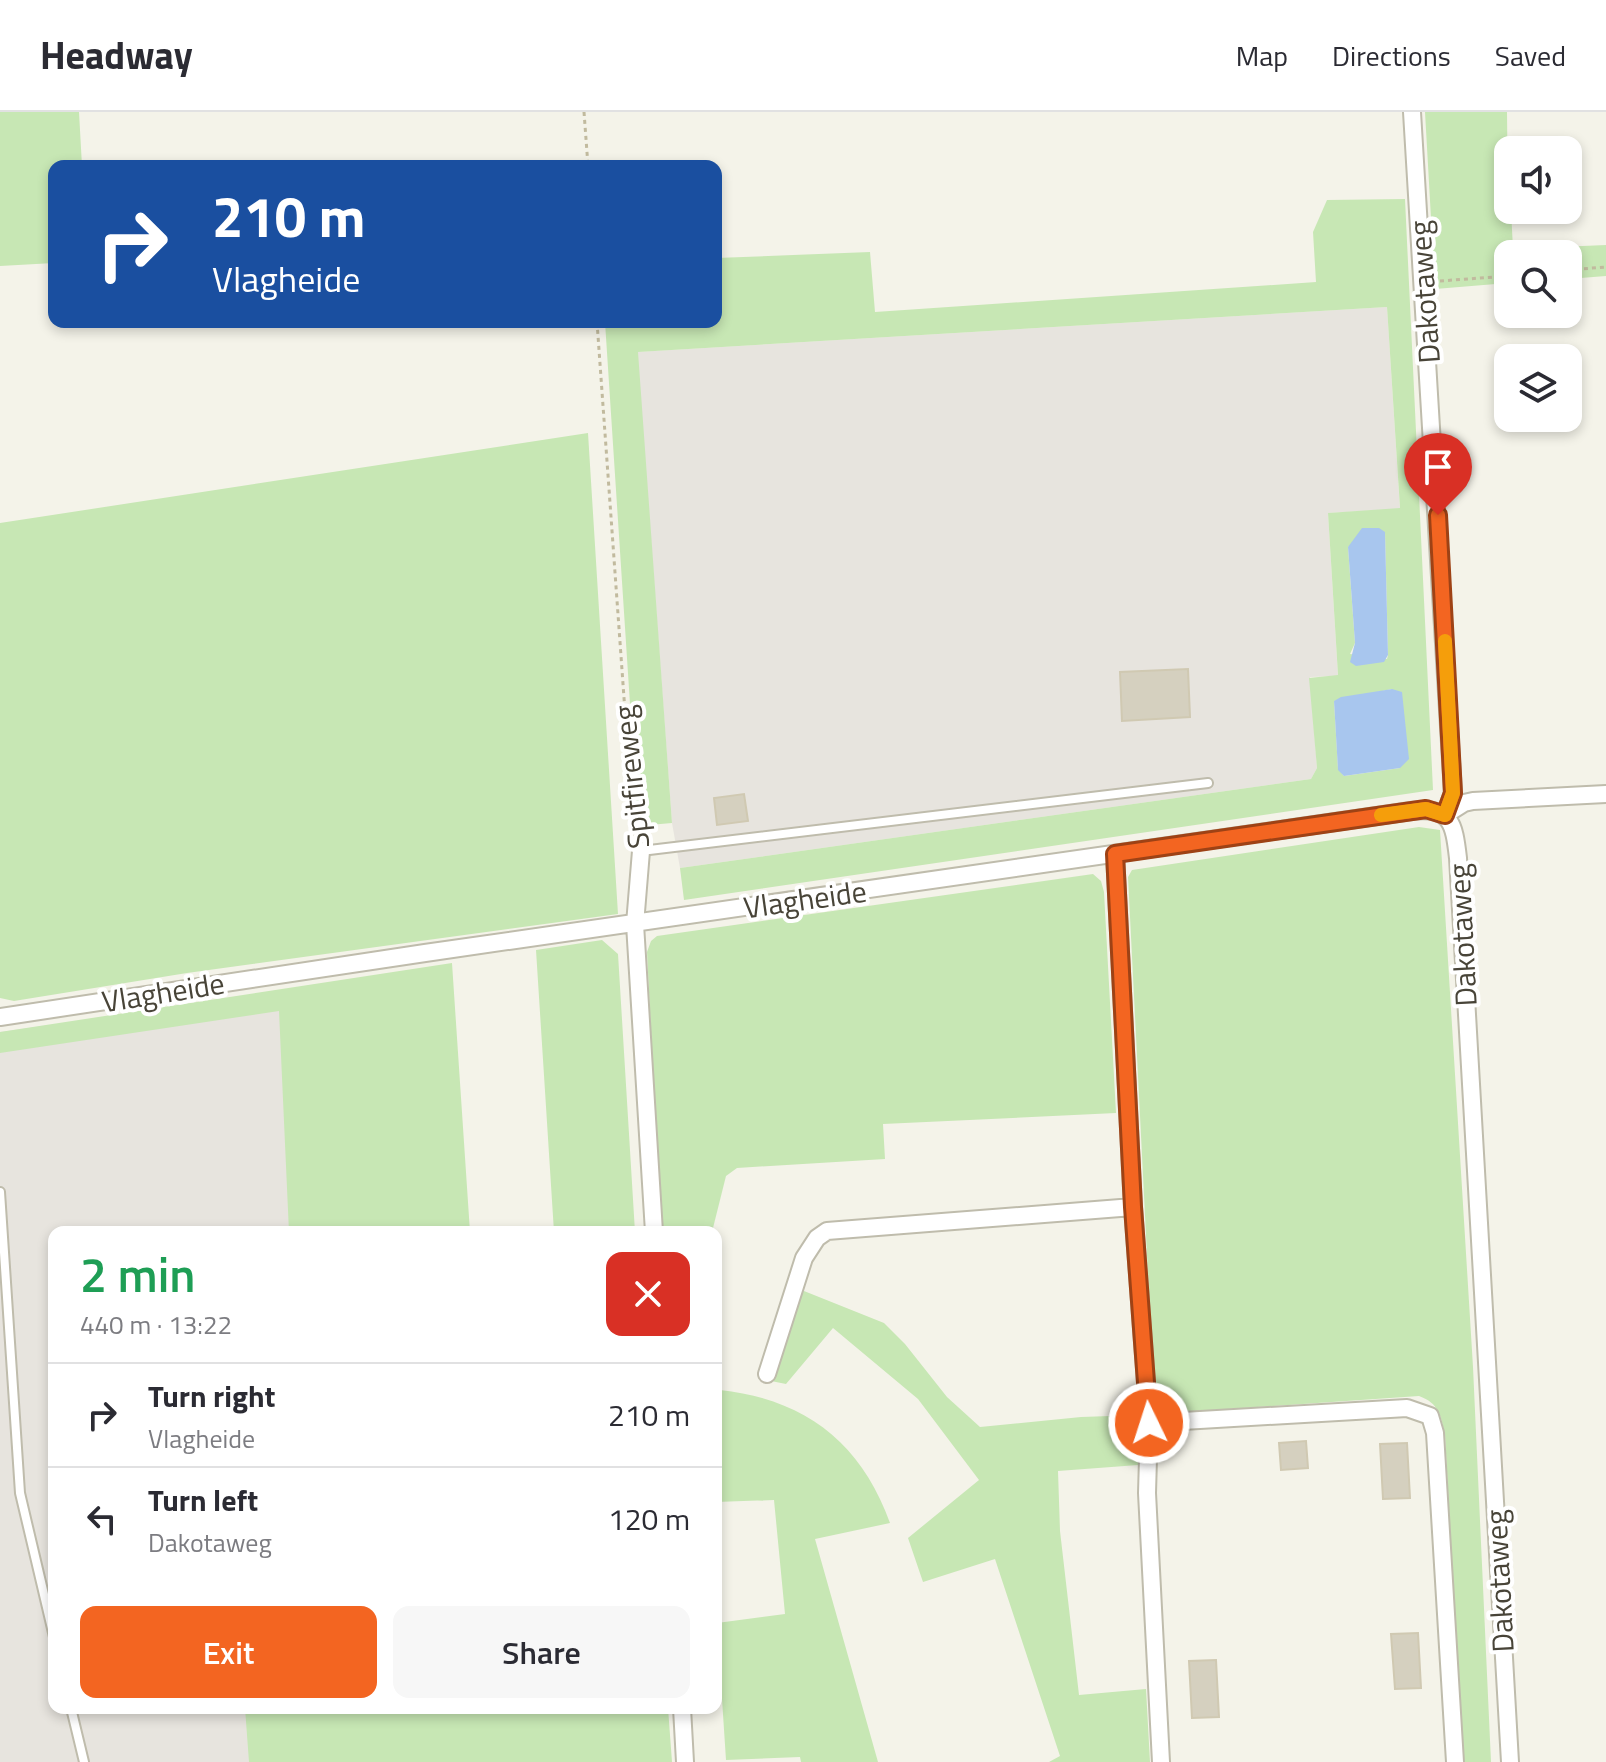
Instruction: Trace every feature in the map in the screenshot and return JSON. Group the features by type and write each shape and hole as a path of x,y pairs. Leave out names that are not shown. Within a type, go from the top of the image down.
{"street":[{"name":"Dakotaweg","path":"1412,112 1453,793 1445,815 1455,832 1458,858 1510,1762"},
{"name":"Vlagheide","path":"0,1017 1426,809 1445,815 1473,801 1606,794"},
{"name":"Spitfireweg","path":"641,851 635,924 654,1226"},
{"path":"1115,854 1133,1207 1149,1423 1147,1493 1161,1762"},
{"path":"767,1374 804,1258 817,1238 827,1231 1133,1207"},
{"path":"1149,1423 1407,1408 1430,1416 1435,1433 1455,1762"},
{"path":"682,1714 685,1762"}],"lane":[{"path":"641,851 1208,783"},
{"path":"0,1192 5,1335 20,1493 48,1612"},
{"path":"72,1714 84,1762"}],"path":[{"path":"584,112 588,160"},
{"path":"1582,269 1606,267"},
{"path":"1423,283 1494,277"},
{"name":"Spitfireweg","path":"597,328 633,834 641,851"}],"shaded area":[{"path":"1387,307 1400,509 1328,513 1338,676 1310,677 1317,768 1311,779 680,868 672,823 637,352"},
{"path":"289,992 299,1226 48,1226 48,1714 252,1714 255,1762 0,1762 0,1032"}],"green space":[{"path":"0,112 79,112 82,160 48,160 48,263 0,266"},
{"path":"1425,112 1507,112 1507,136 1494,136 1494,224 1512,224 1513,240 1494,240 1494,284 1435,289"},
{"path":"1405,199 1433,790 684,900 680,868 1311,779 1317,768 1309,678 1338,675 1328,513 1400,508 1387,307 638,352 672,823 638,826 605,328 722,328 722,258 870,252 875,312 1316,282 1313,232 1327,200","holes":["1385,532 1387,659 1350,654 1355,643 1348,547","1392,689 1400,768 1344,776 1338,769 1334,701"]},
{"path":"1606,245 1606,276 1582,278 1582,246"},
{"path":"588,433 618,914 187,973 14,1001 0,998 0,523"},
{"path":"1419,827 1440,830 1473,1367 1491,1762 1463,1762 1445,1435 1435,1406 1419,1396 1155,1414 1128,877 1132,870"},
{"path":"1093,874 1101,881 1104,892 1116,1113 883,1124 885,1159 737,1168 726,1176 714,1226 661,1226 647,952 651,941 657,936"},
{"path":"602,940 618,954 635,1226 554,1226 536,950"},
{"path":"452,963 470,1226 289,1226 279,1011 0,1053 0,1032"},
{"path":"799,1289 884,1323 947,1397 980,1427 1139,1415 1138,1465 1058,1471 1060,1531 1079,1695 1146,1689 1150,1762 1049,1762 1060,1756 995,1559 923,1582 908,1538 979,1480 918,1399 833,1328 786,1384 771,1381"},
{"path":"722,1390 778,1403 826,1430 846,1448 878,1494 890,1523 815,1539 878,1762 801,1762 800,1757 726,1760 722,1622 785,1614 774,1500 722,1502"},
{"path":"245,1714 668,1714 672,1762 249,1762"}],"water":[{"path":"1362,528 1379,528 1385,532 1388,655 1384,662 1356,666 1350,662 1355,643 1348,547"},
{"path":"1392,689 1402,692 1409,759 1400,768 1344,776 1338,770 1334,701 1341,697"}],"building":[{"path":"1188,669 1190,717 1122,721 1120,672"},
{"path":"744,794 748,821 717,825 714,798"},
{"path":"1306,1441 1308,1468 1281,1470 1279,1443"},
{"path":"1407,1443 1410,1498 1383,1499 1380,1444"},
{"path":"1418,1633 1421,1688 1395,1689 1391,1634"},
{"path":"1216,1660 1219,1717 1192,1718 1189,1661"}],"slow traffic":[{"path":"1381,815 1426,809 1445,815 1453,793 1445,641"}],"route":[{"path":"1149,1423 1133,1207 1115,854 1426,809 1445,815 1453,793 1438,515"}]}
